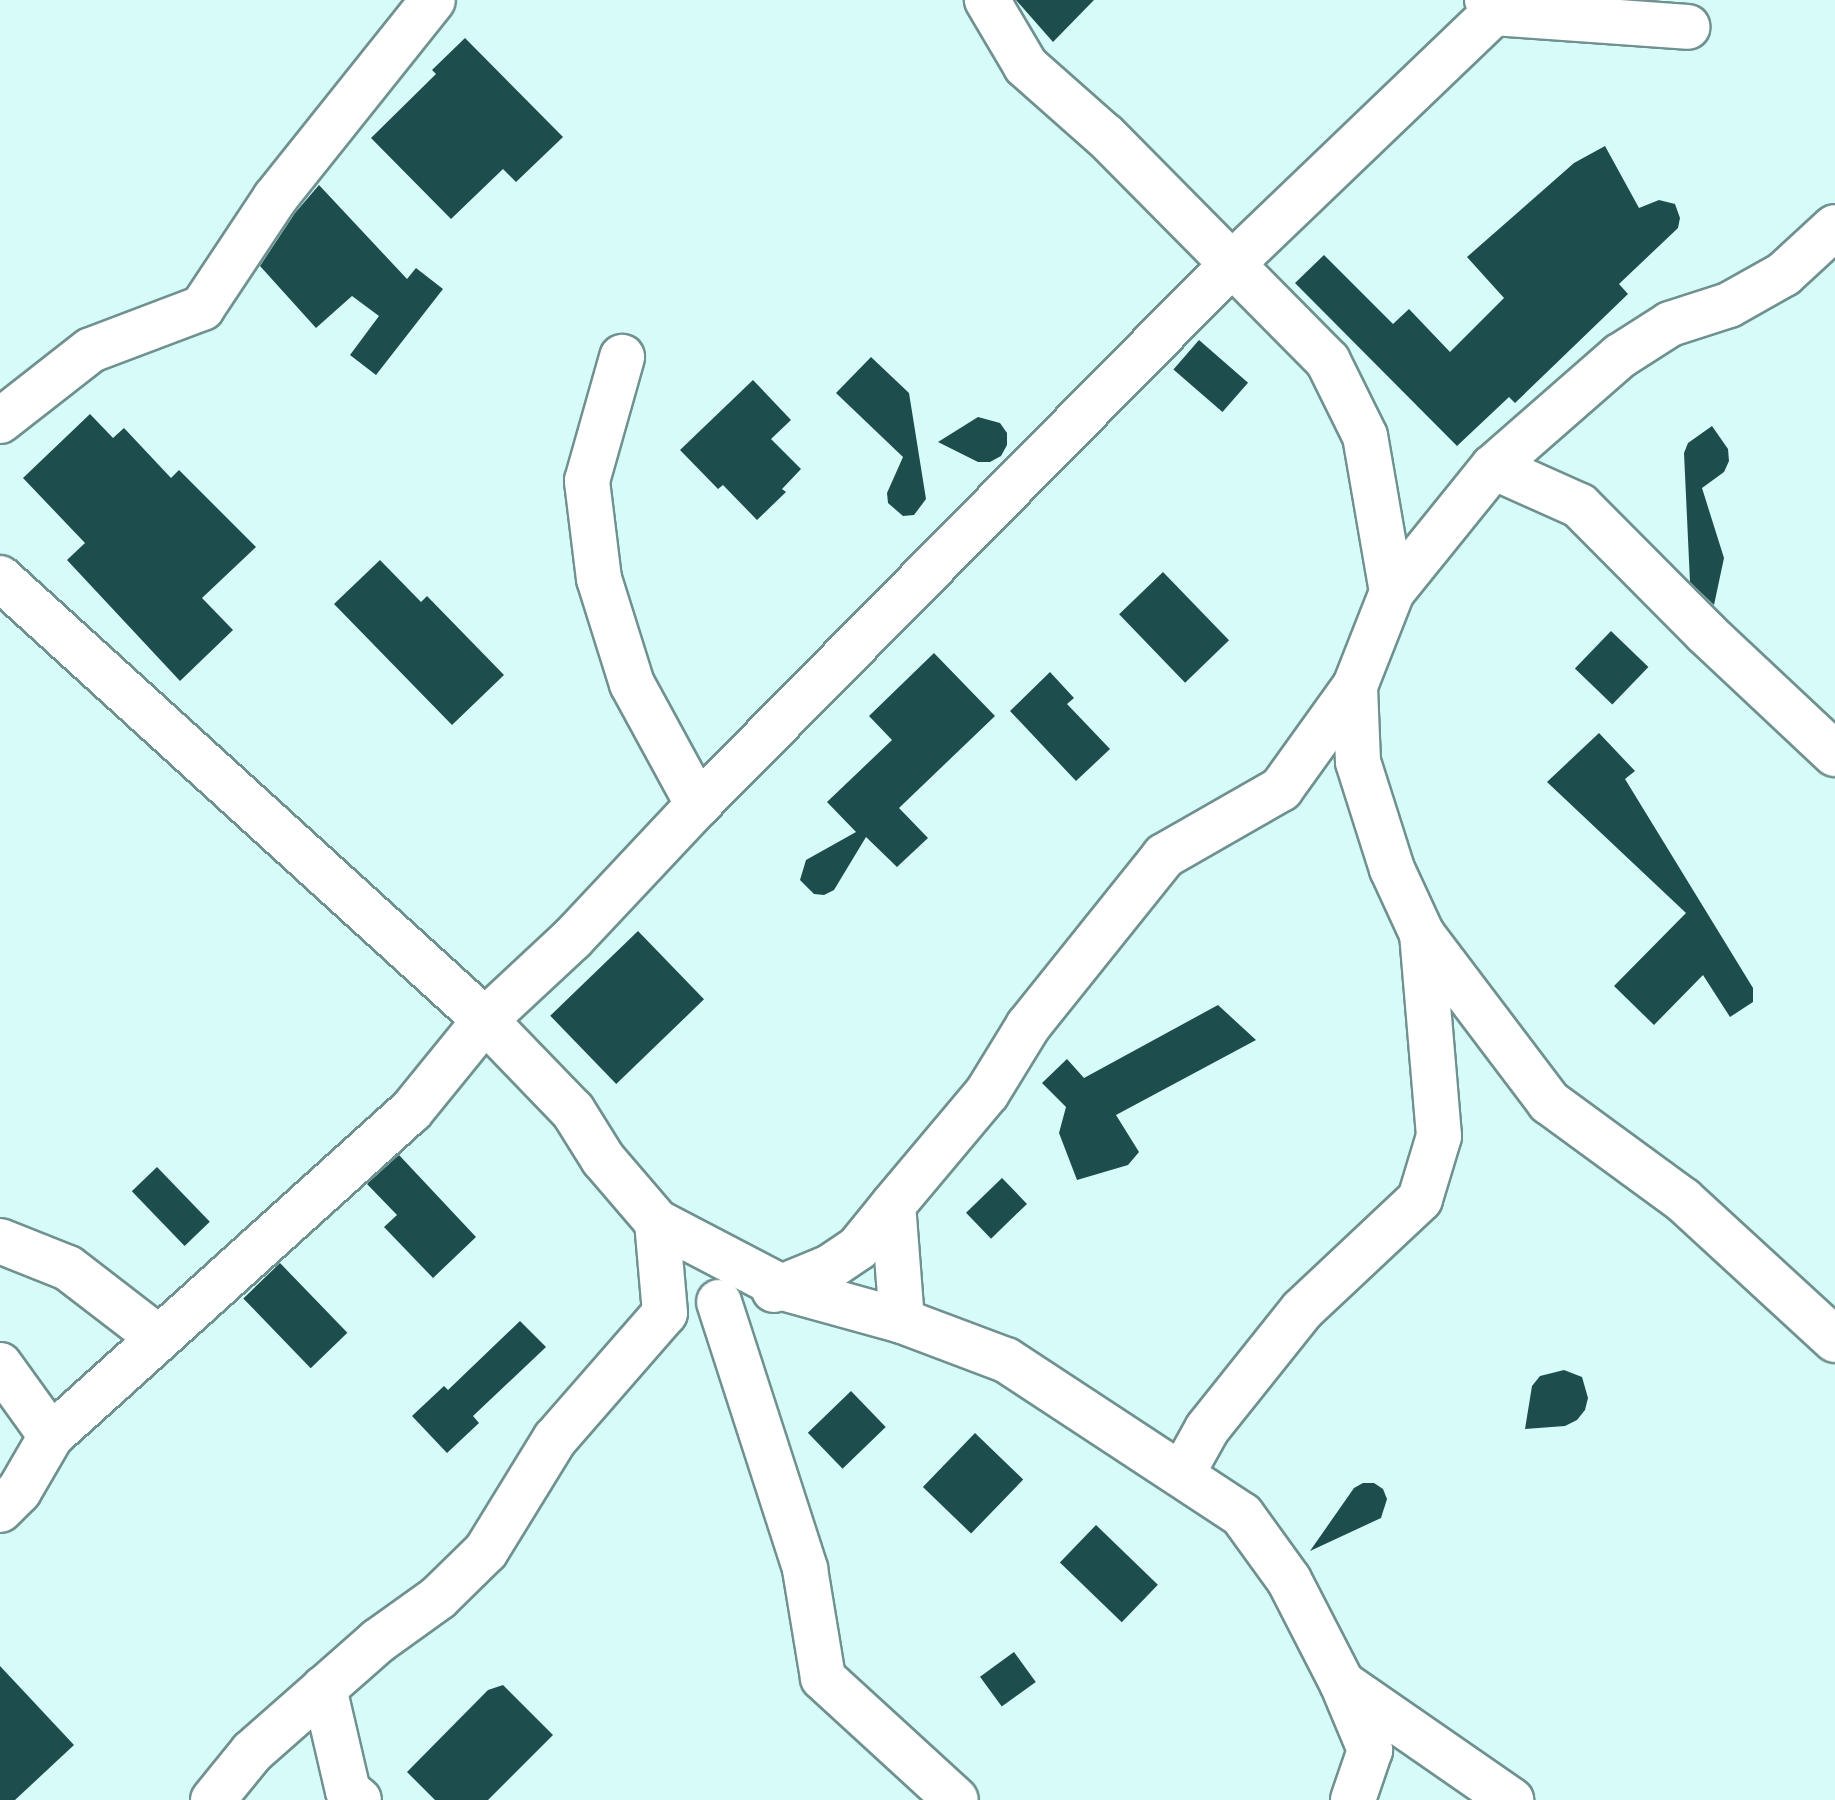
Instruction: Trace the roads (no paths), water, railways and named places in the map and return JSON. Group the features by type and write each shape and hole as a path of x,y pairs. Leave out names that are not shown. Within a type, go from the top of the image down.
{"street":[{"path":"0,421 91,350 202,308 275,198 433,0"},
{"path":"987,0 1026,66 1105,136 1328,361 1365,436 1392,592"},
{"path":"0,1510 19,1491 51,1436 411,1111 485,1020 572,939 698,805 1231,265 1496,4 1687,27"},
{"path":"213,1800 252,1752 378,1641 438,1598 486,1551 555,1439 665,1313 783,1288 830,1267 858,1248 987,1093 1028,1026 1164,856 1281,789 1355,686 1392,592 1493,467 1620,356 1670,324 1729,305 1784,274 1835,227"},
{"path":"622,357 587,481 599,579 632,684 698,805"},
{"path":"1493,467 1580,506 1706,633 1835,754"},
{"path":"0,578 485,1020 573,1111 603,1159 657,1222 783,1288 902,1321 1006,1360 1242,1515 1289,1580 1342,1683 1370,1750 1353,1800"},
{"path":"1355,686 1358,762 1392,869 1422,934 1549,1102 1683,1200 1835,1340"},
{"path":"1182,1474 1207,1429 1302,1310 1420,1199 1439,1136 1422,934"},
{"path":"893,1205 902,1321"},
{"path":"657,1222 665,1313"},
{"path":"0,1241 68,1268 159,1338"},
{"path":"719,1302 805,1569 823,1678 956,1800"},
{"path":"0,1365 51,1436"},
{"path":"1342,1683 1511,1800"},
{"path":"324,1688 348,1791 359,1800"}]}
